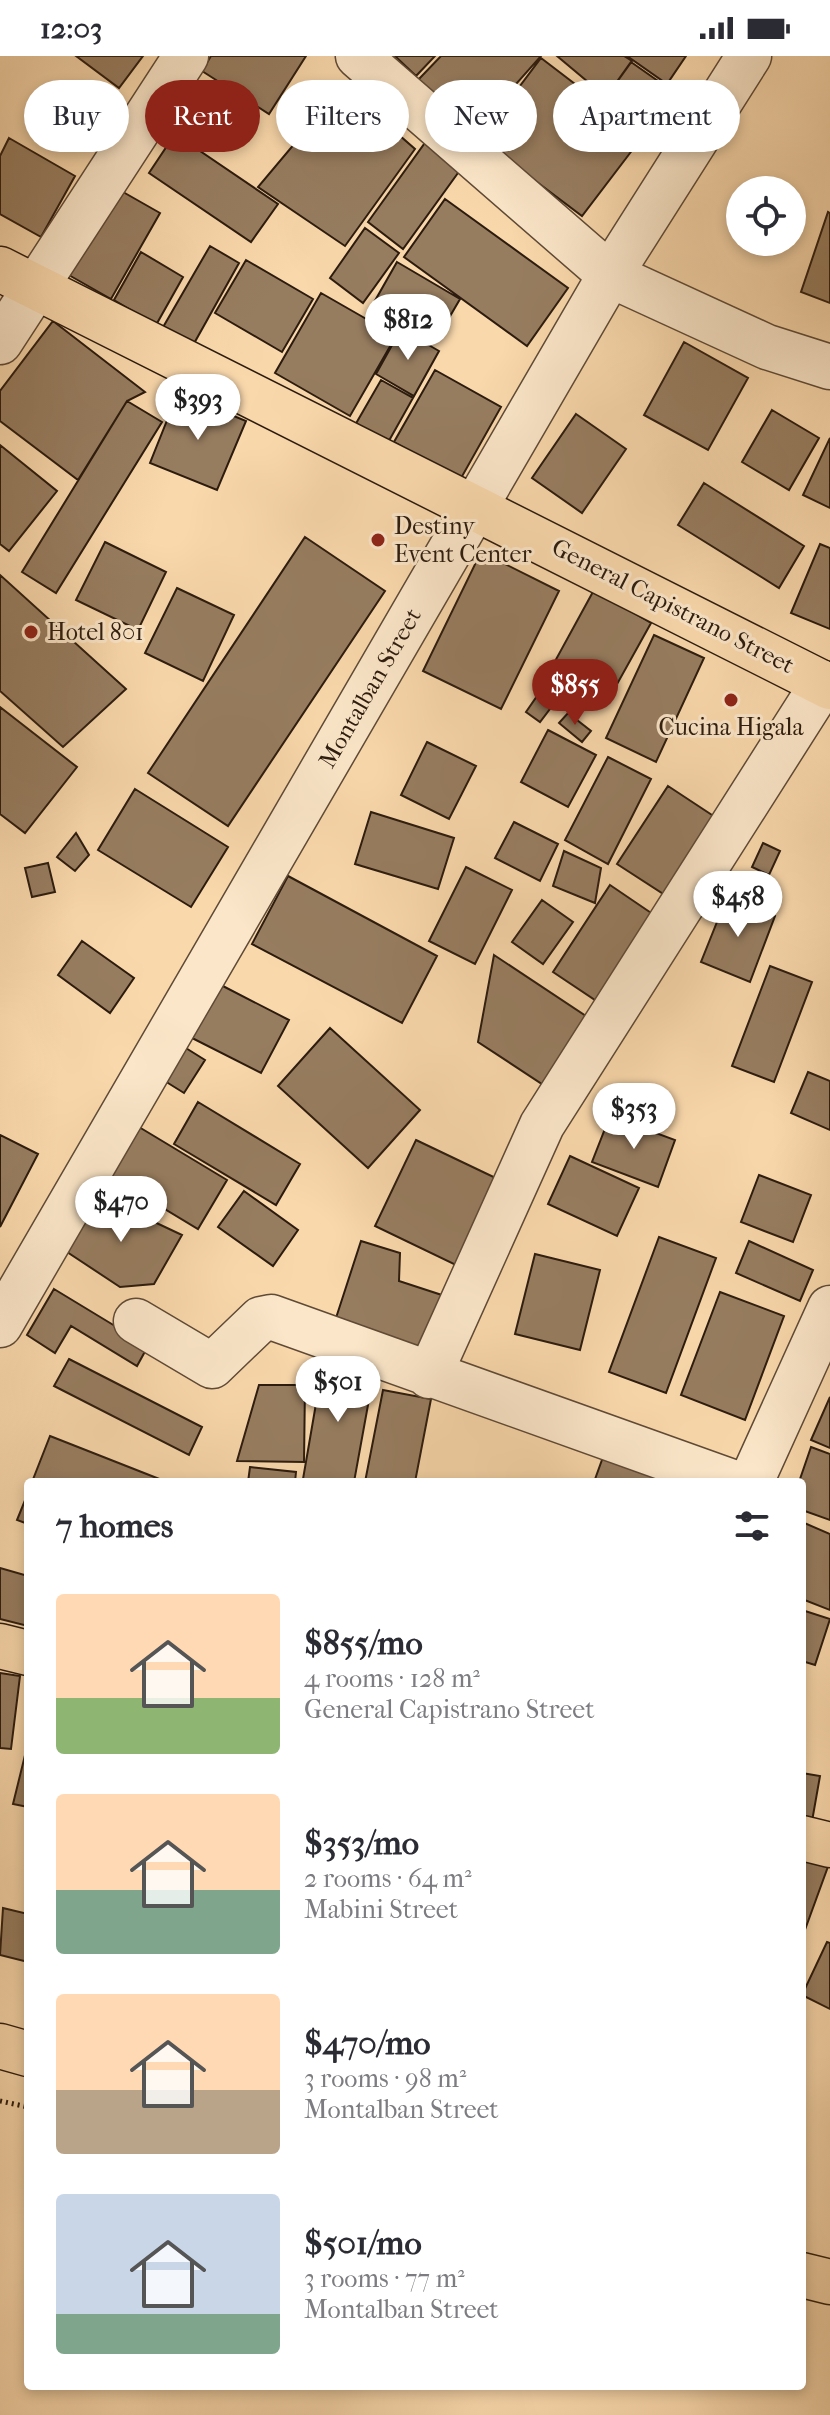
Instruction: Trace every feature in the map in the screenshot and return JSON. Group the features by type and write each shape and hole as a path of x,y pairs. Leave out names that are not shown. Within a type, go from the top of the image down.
{"main road":[{"name":"General Capistrano Street","path":"19,279 477,506 826,685"},
{"path":"0,1646 24,1652"},
{"path":"806,1839 830,1845"},
{"path":"0,2046 24,2053"},
{"path":"806,2276 830,2282"}],"street":[{"path":"0,342 19,279 186,56"},
{"path":"358,56 610,275 767,347 830,367"},
{"name":"Montalban Street","path":"0,1325 610,275 749,56"},
{"path":"429,1376 542,1125 826,685"},
{"path":"753,1478 830,1308"},
{"path":"136,1321 212,1366 261,1319 271,1317 721,1478"}],"path":[{"path":"0,2101 24,2106"}],"building":[{"path":"76,56 143,56 125,80 108,80"},
{"path":"211,56 306,56 291,80 276,80 276,103 269,114 260,108 260,80 216,80 202,71"},
{"path":"395,56 435,56 416,76"},
{"path":"441,56 541,56 520,80 425,80 425,86 418,80"},
{"path":"557,56 624,56 632,61 618,80 586,80"},
{"path":"627,56 686,56 670,80 661,80"},
{"path":"541,58 570,80 553,80 553,152 631,152 582,216 497,152 537,152 537,80 524,80"},
{"path":"631,62 657,80 618,80"},
{"path":"9,138 24,147 24,152 33,152 75,176 41,237 0,214 0,156"},
{"path":"425,143 425,152 444,152 463,166 403,249 368,222"},
{"path":"409,144 415,149 345,246 258,187 287,152 409,152"},
{"path":"163,152 201,152 278,204 251,242 149,173"},
{"path":"116,188 160,213 111,299 67,274"},
{"path":"445,199 568,288 527,346 404,257"},
{"path":"830,213 830,303 801,292"},
{"path":"365,228 399,253 363,303 330,278"},
{"path":"210,246 239,263 192,347 162,329"},
{"path":"141,252 183,277 156,325 114,300"},
{"path":"246,260 313,299 282,352 215,313"},
{"path":"397,262 460,299 435,342 372,306"},
{"path":"321,293 396,336 350,416 275,373"},
{"path":"53,321 145,392 127,401 78,480 0,421 0,391"},
{"path":"401,329 439,351 414,396 376,374"},
{"path":"684,342 748,378 708,450 644,415"},
{"path":"435,370 501,407 460,480 394,442"},
{"path":"381,380 413,398 386,446 354,427"},
{"path":"178,393 246,421 217,490 150,463"},
{"path":"127,401 162,422 56,593 22,572"},
{"path":"772,410 819,438 789,490 742,462"},
{"path":"576,414 626,449 582,513 532,478"},
{"path":"830,438 830,508 803,495"},
{"path":"0,445 57,491 9,551 0,544"},
{"path":"704,483 804,546 779,588 678,525"},
{"path":"305,537 385,591 228,826 148,773"},
{"path":"105,542 166,572 138,630 76,600"},
{"path":"820,544 830,548 830,629 791,613"},
{"path":"481,552 559,591 501,709 423,671"},
{"name":"Hotel 801","path":"0,575 126,689 63,747 0,691"},
{"path":"177,588 234,615 203,681 145,653"},
{"path":"594,590 651,623 611,695 554,663"},
{"path":"654,635 704,658 656,762 606,738"},
{"path":"544,686 559,697 540,722 526,712"},
{"path":"0,707 77,767 25,833 0,814"},
{"path":"568,713 591,731 582,742 559,723"},
{"path":"548,730 596,755 568,807 521,782"},
{"path":"427,742 476,766 449,819 401,795"},
{"path":"608,757 651,779 608,864 565,840"},
{"path":"668,786 715,817 665,895 617,864"},
{"path":"135,789 228,847 191,907 98,850"},
{"path":"371,812 454,838 438,889 355,864"},
{"path":"514,822 558,844 540,881 495,858"},
{"path":"76,833 89,855 75,871 57,857"},
{"path":"763,843 780,851 769,875 752,867"},
{"path":"564,851 601,868 595,903 553,886"},
{"path":"48,863 55,892 32,897 25,868"},
{"path":"466,867 512,890 475,964 429,941"},
{"path":"288,876 437,956 402,1023 252,944"},
{"path":"610,885 660,919 604,1006 553,972"},
{"path":"727,897 775,916 750,982 701,962"},
{"path":"542,900 573,922 543,964 512,942"},
{"path":"82,941 134,978 110,1013 58,975"},
{"path":"494,955 589,1018 545,1086 478,1042"},
{"path":"770,966 812,982 774,1082 732,1066"},
{"path":"219,984 289,1020 261,1073 192,1038"},
{"path":"330,1028 420,1110 368,1168 278,1086"},
{"path":"181,1045 205,1060 184,1093 160,1078"},
{"path":"808,1072 830,1081 830,1130 791,1113"},
{"path":"198,1102 300,1164 276,1205 174,1144"},
{"path":"610,1116 675,1140 658,1187 592,1162"},
{"path":"139,1127 227,1180 198,1229 110,1176"},
{"path":"0,1135 38,1154 0,1227"},
{"path":"416,1140 502,1181 460,1267 375,1226"},
{"path":"570,1156 639,1188 617,1236 548,1204"},
{"path":"759,1175 811,1195 793,1242 741,1222"},
{"path":"244,1191 298,1230 273,1266 218,1227"},
{"path":"95,1194 182,1235 154,1284 120,1287 61,1248"},
{"path":"659,1237 716,1258 666,1393 609,1372"},
{"path":"361,1241 400,1253 399,1281 454,1299 436,1354 335,1321"},
{"path":"749,1241 813,1270 800,1301 736,1273"},
{"path":"535,1254 600,1270 580,1350 515,1334"},
{"path":"54,1289 148,1346 137,1366 71,1326 55,1353 27,1335"},
{"path":"720,1292 784,1316 745,1420 681,1395"},
{"path":"69,1359 202,1427 189,1455 54,1386"},
{"path":"323,1363 374,1372 355,1478 303,1478"},
{"path":"259,1385 305,1385 304,1462 237,1461"},
{"path":"383,1390 431,1399 416,1478 366,1478"},
{"path":"830,1397 830,1448 811,1440"},
{"path":"50,1436 157,1478 34,1478"},
{"path":"607,1446 695,1478 595,1478"},
{"path":"811,1447 830,1454 830,1520 806,1511 806,1478 800,1478"},
{"path":"250,1467 296,1472 295,1478 249,1478"},
{"path":"24,1503 24,1523 17,1520"},
{"path":"806,1524 830,1534 830,1610 806,1601"},
{"path":"0,1568 24,1575 24,1625 0,1619"},
{"path":"806,1611 830,1619 815,1665 806,1662"},
{"path":"0,1673 20,1676 11,1749 0,1748"},
{"path":"24,1759 24,1806 13,1804"},
{"path":"806,1774 820,1776 811,1827 806,1824"},
{"path":"806,1852 830,1861 806,1927"},
{"path":"3,1908 24,1913 24,1961 0,1955"},
{"path":"827,1942 830,1943 830,2009 806,1997 806,1987"}],"place":[{"name":"Destiny Event Center","path":"378,540"},
{"name":"Hotel 801","path":"31,632"},
{"name":"Cucina Higala","path":"731,700"}]}
